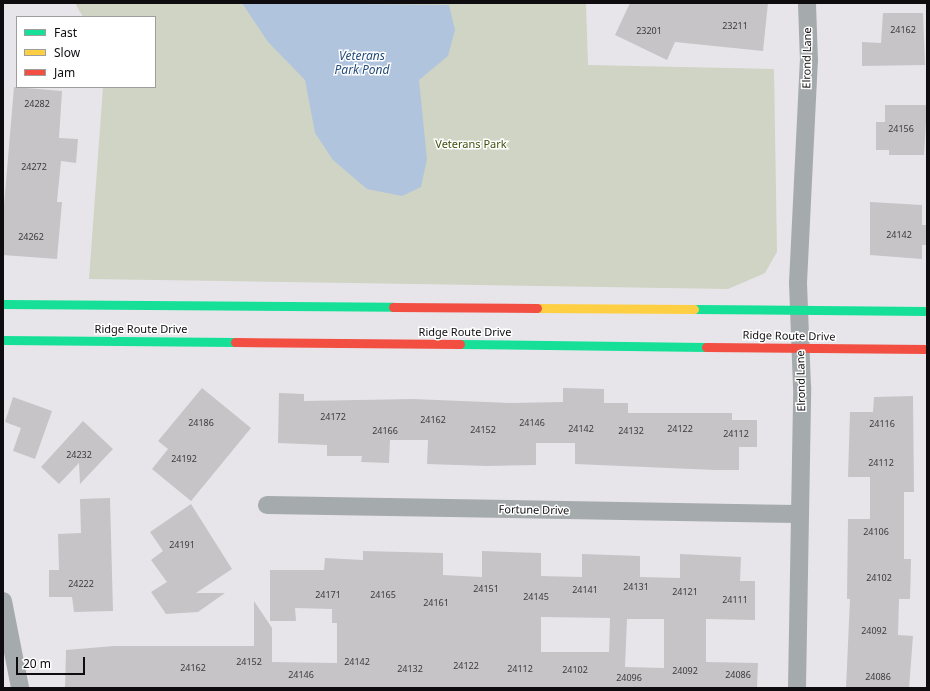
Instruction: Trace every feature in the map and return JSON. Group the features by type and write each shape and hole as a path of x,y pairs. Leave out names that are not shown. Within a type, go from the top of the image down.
{"main road":[{"path":"3,304 927,311"},
{"name":"Ridge Route Drive","path":"3,340 927,350"}],"street":[{"name":"Elrond Lane","path":"797,688 800,514 799,309 801,180 809,61 807,3"},
{"name":"Fortune Drive","path":"267,505 800,514"},
{"path":"3,601 20,688"}],"green space":[{"name":"Veterans Park","path":"75,3 586,3 588,65 774,69 777,252 765,273 728,289 89,279 103,88 156,88 156,16 82,16"}],"water":[{"name":"Veterans Park Pond","path":"242,3 449,5 455,30 448,56 419,80 427,159 421,187 402,196 367,189 333,160 315,133 305,80 268,42"}],"building":[{"path":"630,3 768,3 763,51 675,42 667,60 615,35"},
{"path":"883,13 923,13 925,65 862,66 862,42 881,43"},
{"path":"14,87 62,91 59,138 78,139 76,163 61,161 57,202 62,202 57,259 3,255 3,217"},
{"path":"885,105 927,105 924,155 889,155 889,150 876,150 876,122 885,122"},
{"path":"870,202 922,205 922,225 927,225 927,245 922,245 922,259 870,255"},
{"path":"202,388 251,428 191,501 152,469 168,449 158,441"},
{"path":"563,388 604,389 604,403 628,403 628,413 732,413 732,420 757,420 757,447 739,447 739,470 715,470 575,464 575,443 536,443 536,465 487,466 427,464 428,440 390,440 389,463 361,462 362,456 327,456 327,445 278,443 279,393 304,394 304,401 413,399 512,403 563,402"},
{"path":"913,396 914,492 904,492 904,559 911,559 910,599 899,599 898,635 913,636 909,688 846,688 850,599 847,599 848,519 870,519 870,477 848,477 850,412 873,412 874,397"},
{"path":"13,397 52,411 35,459 13,451 21,428 5,422"},
{"path":"83,421 113,449 80,484 79,463 59,484 41,467"},
{"path":"110,498 113,611 74,612 72,597 49,597 49,570 59,570 58,534 81,533 80,499"},
{"path":"191,504 232,569 196,593 225,593 198,612 166,614 151,592 167,582 151,560 163,551 150,532"},
{"path":"363,551 443,553 443,575 482,577 482,551 541,553 541,576 582,577 582,554 640,556 640,577 680,578 680,554 741,557 740,581 755,581 755,620 706,619 706,662 758,663 757,688 65,688 66,650 114,646 254,646 254,601 272,628 272,662 337,663 337,623 332,623 332,609 295,608 296,621 270,621 270,570 324,570 325,558 363,560","holes":["541,617 610,618 609,652 541,652","627,619 664,619 664,668 625,667"]}],"traffic: fast":[{"path":"3,304 393,307"},
{"path":"694,309 927,311"},
{"path":"3,340 235,342"},
{"path":"460,344 706,347"}],"traffic: slow":[{"path":"537,308 694,309"}],"traffic: jam":[{"path":"393,307 537,308"},
{"path":"235,342 460,344"},
{"path":"706,347 927,349"}]}
